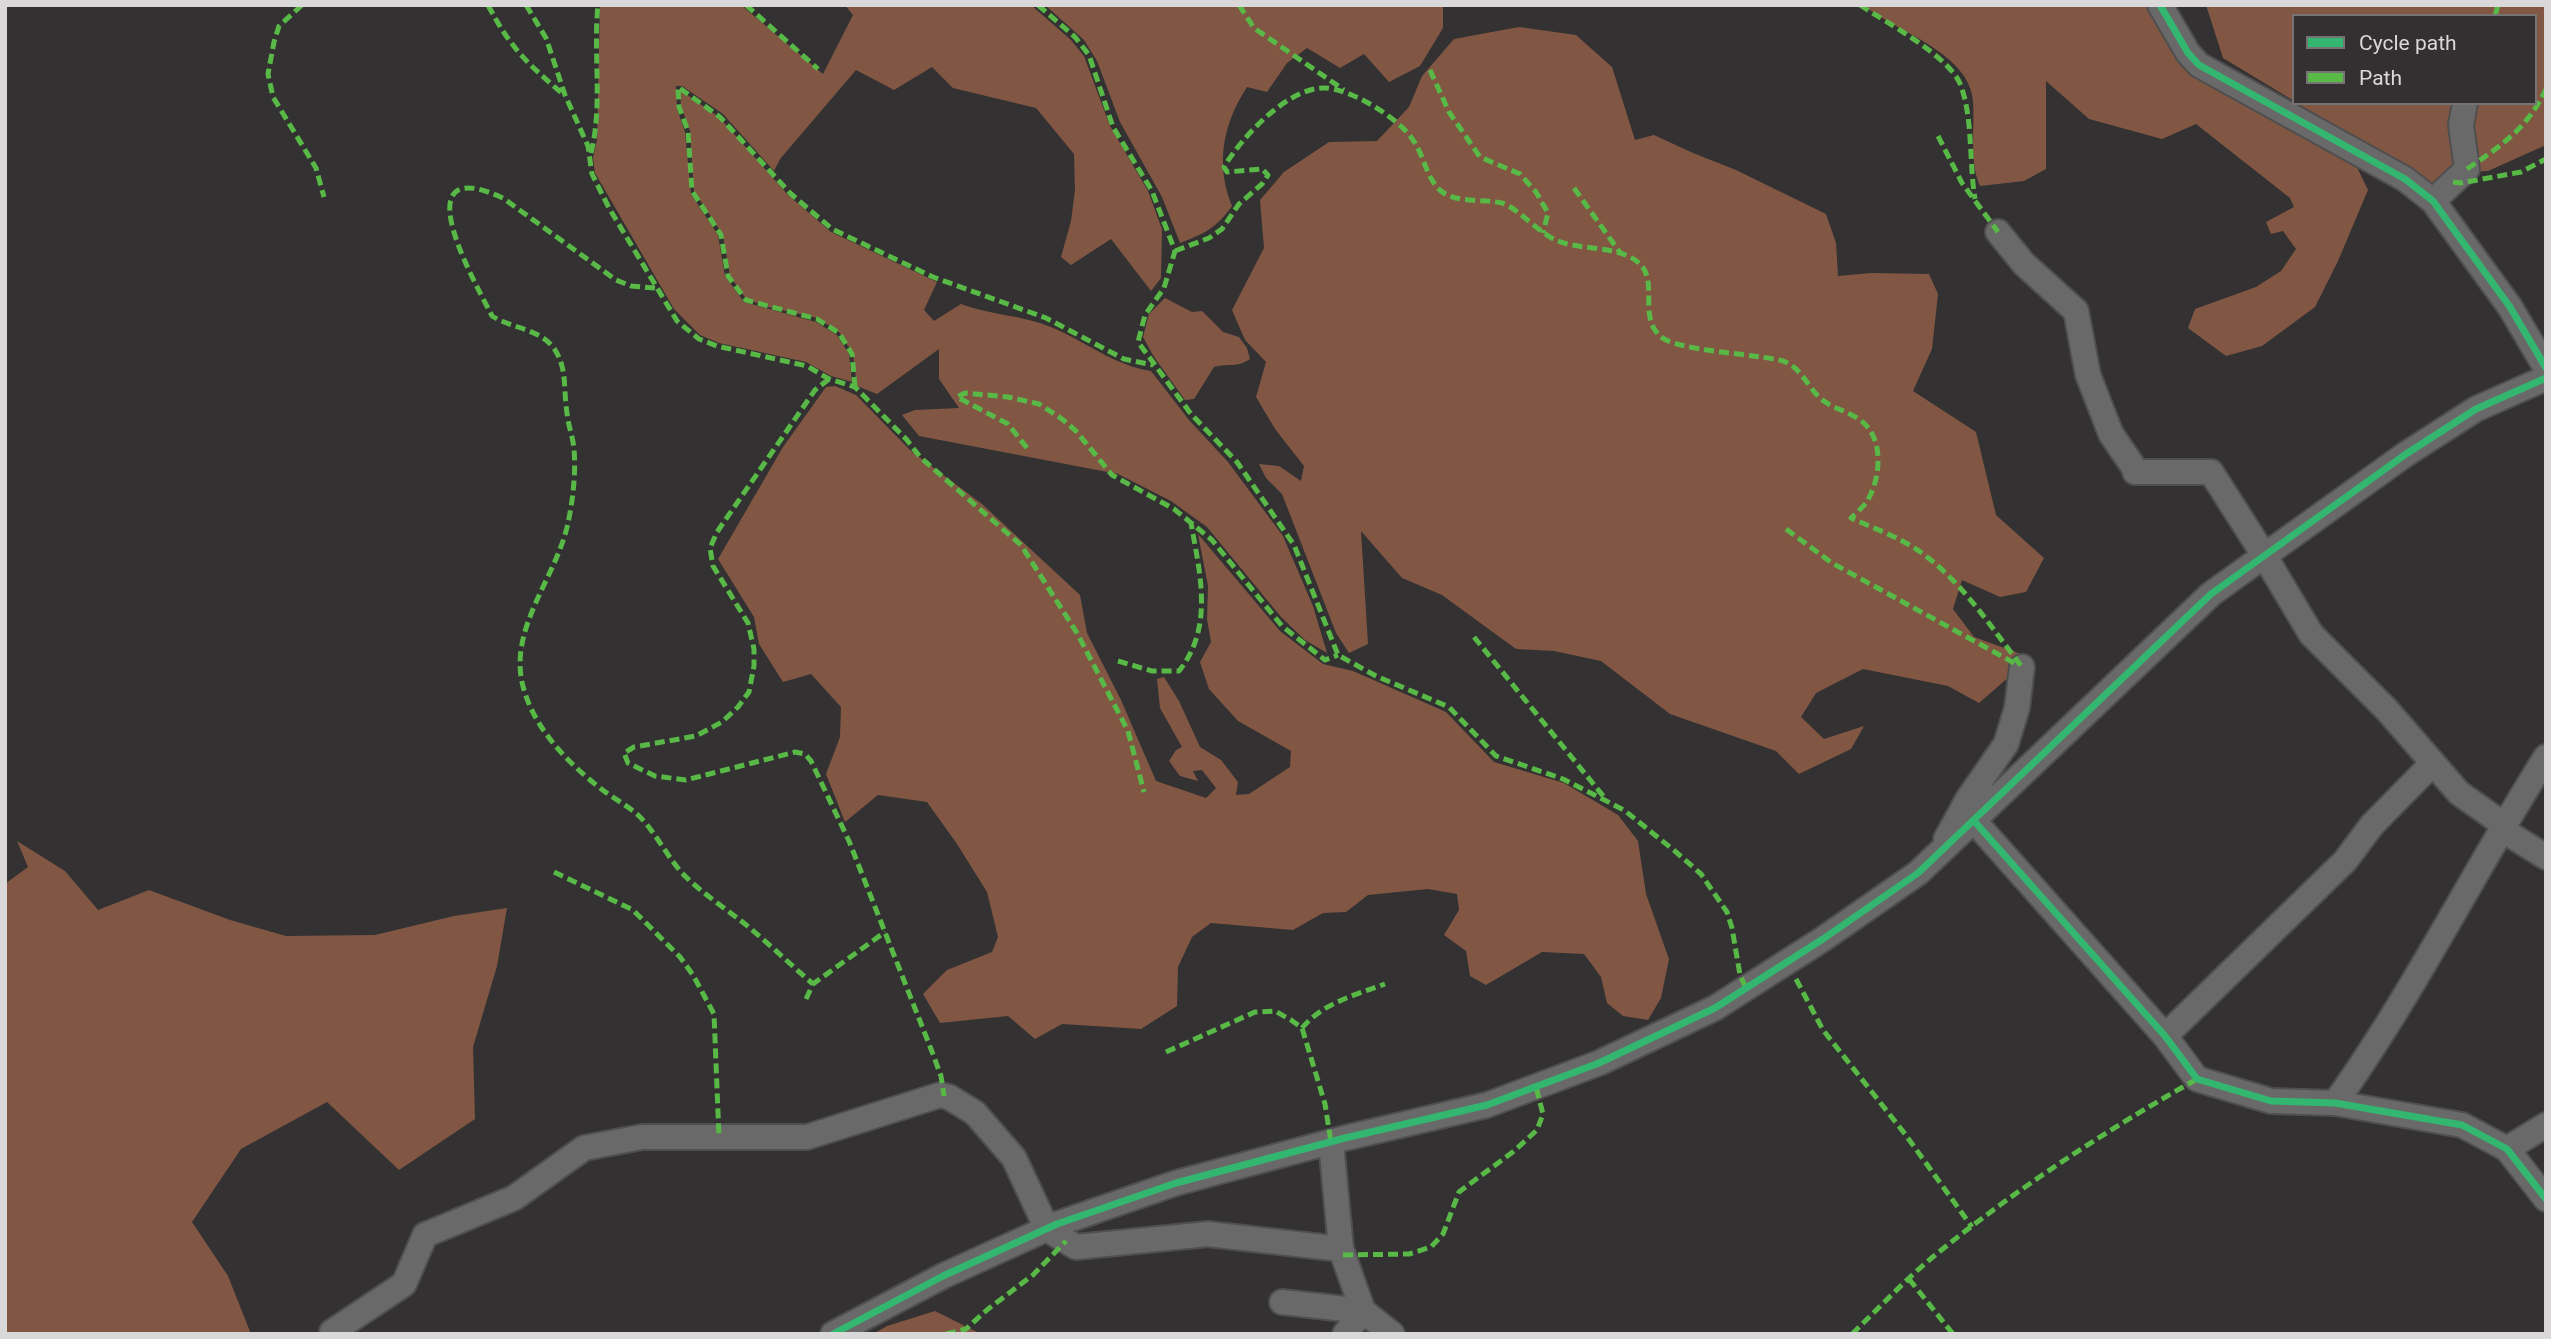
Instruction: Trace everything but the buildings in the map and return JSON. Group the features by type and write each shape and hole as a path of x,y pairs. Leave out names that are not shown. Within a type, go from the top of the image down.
{"street":[{"path":"2160,5 2188,53 2199,65 2405,180 2433,201 2510,307 2546,368"},
{"path":"2433,201 2467,169 2461,125 2465,105"},
{"path":"1998,232 2024,264 2076,311 2088,375 2111,434 2136,472 2211,472 2311,634 2387,710 2459,793 2546,857"},
{"path":"833,1334 943,1276 1046,1229 1176,1184 1331,1142 1487,1105 1611,1058 1715,1008 1918,873 1975,822 2211,594 2406,454 2476,410 2546,377"},
{"path":"1935,858 1968,800 2006,744 2017,708 2022,667"},
{"path":"2335,1103 2369,1055 2502,826 2546,757"},
{"path":"2165,1036 2345,861 2372,825 2433,763"},
{"path":"1975,822 2165,1036 2196,1079 2271,1101 2335,1103 2462,1125 2507,1149 2546,1199"},
{"path":"332,1332 404,1284 425,1235 514,1198 584,1148 642,1137 807,1137 940,1095 949,1097 975,1113 1014,1158 1046,1229 1076,1247 1208,1234 1341,1249"},
{"path":"2507,1149 2546,1125"},
{"path":"1331,1142 1341,1249 1363,1311 1392,1334"},
{"path":"1282,1302 1363,1311"},
{"path":"1345,1334 1363,1311"}],"shaded area":[{"path":"600,5 741,5 823,74 853,15 845,5 1031,5 1071,40 1084,56 1110,126 1148,191 1162,229 1161,278 1151,291 1111,239 1071,265 1061,257 1071,221 1075,190 1074,154 1036,108 953,88 932,67 894,90 856,70 780,159 774,171 723,114 682,86 676,86 677,109 685,132 691,194 718,235 725,276 744,302 816,322 837,335 849,354 852,382 831,376 806,362 719,343 700,335 674,309 595,173 593,158 597,140"},
{"path":"1045,5 1443,5 1443,28 1420,66 1389,82 1364,54 1340,68 1307,48 1287,63 1267,92 1247,87 1232,115 1224,145 1224,175 1232,206 1210,229 1180,243 1162,197 1120,122 1097,61 1084,40"},
{"path":"1863,5 2154,5 2173,45 2353,159 2368,190 2315,307 2262,346 2226,356 2188,328 2195,309 2256,287 2281,271 2296,249 2283,231 2271,234 2266,222 2294,207 2290,198 2196,124 2162,139 2089,119 2046,81 2046,169 2024,181 1980,186 1975,166 1973,101 1969,84 1959,69 1945,56"},
{"path":"2206,5 2546,5 2546,145 2488,171 2451,173 2435,187 2300,105 2537,105 2537,14 2292,14 2292,100 2223,58"},
{"path":"1519,27 1576,35 1612,67 1635,140 1654,135 1736,170 1826,214 1836,243 1838,276 1871,273 1929,274 1938,294 1932,349 1913,391 1976,432 1996,515 2044,558 2026,592 2000,597 1962,580 1953,609 1974,637 2021,654 2009,677 1979,703 1948,686 1863,669 1816,693 1801,717 1824,739 1864,726 1851,749 1799,774 1776,751 1670,714 1601,661 1554,651 1516,649 1442,595 1402,578 1361,531 1368,644 1349,653 1336,633 1282,494 1266,478 1259,464 1279,466 1301,481 1304,466 1275,429 1256,397 1266,362 1245,340 1232,310 1264,248 1260,200 1284,172 1329,142 1377,141 1409,107 1422,76 1454,39"},
{"path":"680,90 719,117 788,195 831,232 937,282 924,310 934,321 961,304 1040,323 1124,364 1151,371 1189,420 1228,462 1283,536 1313,606 1327,653 1305,640 1281,617 1207,527 1171,501 1118,474 919,436 902,415 915,410 959,408 939,379 939,349 877,394 857,386 853,354 839,332 817,318 746,299 730,276 723,235 694,191 690,131 681,106"},
{"path":"1165,298 1192,312 1202,311 1223,332 1239,337 1247,348 1250,359 1214,367 1194,399 1185,400 1143,337 1149,314"},
{"path":"835,386 856,395 910,450 982,504 1080,595 1087,633 1121,700 1156,781 1206,798 1216,788 1202,770 1193,771 1198,781 1180,776 1169,761 1176,750 1182,747 1160,708 1157,679 1164,677 1179,701 1200,747 1221,760 1238,782 1236,795 1249,794 1290,767 1291,751 1238,721 1209,689 1200,662 1211,642 1207,619 1208,586 1198,534 1280,631 1323,664 1353,671 1446,712 1494,762 1564,783 1618,815 1638,841 1646,894 1669,959 1661,998 1648,1020 1623,1016 1607,1003 1601,977 1584,954 1542,952 1486,985 1470,976 1466,951 1444,935 1459,910 1457,894 1428,889 1368,895 1346,912 1323,913 1293,930 1211,923 1192,937 1178,967 1177,1006 1141,1029 1062,1024 1035,1039 1008,1016 940,1023 923,994 947,970 992,952 998,937 987,892 927,802 878,795 845,822 826,774 840,737 841,707 811,674 783,682 759,644 754,617 718,559 783,447 826,387"},
{"path":"17,841 65,871 98,910 149,890 230,920 286,936 375,935 454,916 507,908 497,966 473,1047 475,1119 399,1170 327,1102 241,1149 192,1222 228,1276 251,1334 5,1334 5,884 28,867"},
{"path":"935,1311 981,1334 873,1334 887,1326"}],"marked path":[{"path":"302,5 279,26 268,74 273,97 316,168 324,197"},
{"path":"488,5 504,33 521,54 564,95"},
{"path":"526,5 546,38 565,95 588,146 592,174 609,208 677,321 699,339 717,346 807,366 829,379 855,387 920,457 1021,545 1077,633 1128,731 1144,792"},
{"path":"591,153 597,98 598,5"},
{"path":"746,5 818,69"},
{"path":"1038,5 1075,37 1089,55 1113,127 1152,191 1175,251 1164,288 1145,315 1138,342 1191,414 1237,462 1294,545 1338,655 1376,676 1449,707 1496,756 1563,779 1624,810 1676,852 1701,874 1727,912 1740,975 1746,988"},
{"path":"1239,5 1254,28 1344,90"},
{"path":"1860,5 1932,52 1955,75 1965,99 1975,199"},
{"path":"2496,14 2498,5"},
{"path":"1430,70 1449,112 1480,157 1520,174 1536,192 1548,213 1543,233"},
{"path":"855,387 852,354 839,333 817,319 746,300 728,276 721,235 692,191 688,131 679,107 678,87 720,117 791,194 832,229 933,277 1046,318 1124,359 1153,365"},
{"path":"1175,251 1209,238 1222,229 1239,204 1262,184 1268,175 1262,169 1227,172 1224,167 1242,142 1267,116 1295,96 1310,90 1335,89 1360,99 1386,114 1406,131 1417,146 1432,180 1447,195 1508,205 1551,238 1568,244 1621,253 1639,263 1648,279 1650,319 1660,336 1699,349 1783,361 1795,368 1824,401 1866,425 1876,445 1878,469 1866,503 1851,518 1903,541 1934,563 1975,605 2022,667"},
{"path":"2467,169 2502,144 2522,125 2546,89"},
{"path":"1938,136 1962,183 1998,232"},
{"path":"2453,182 2461,183 2521,172 2546,159"},
{"path":"655,288 631,286 616,280 503,198 471,188 461,189 452,197 450,211 460,250 492,316 533,332 547,341 558,355 563,370 574,449 574,486 562,544 534,606 521,649 520,671 531,707 557,748 604,791 638,815 687,878 754,931 813,984"},
{"path":"1574,188 1621,254"},
{"path":"829,379 815,390 717,532 710,548 713,566 748,623 754,649 749,692 722,722 696,736 634,747 624,753 628,763 655,776 686,780 795,752 805,754 811,761 849,841 931,1049 941,1076 944,1096"},
{"path":"1027,448 1008,424 957,397 965,393 1008,397 1039,404 1062,419 1076,431 1112,475 1174,509 1212,540 1282,626 1325,660 1338,655"},
{"path":"1118,661 1152,671 1179,671 1190,654 1197,636 1202,600 1191,523"},
{"path":"1786,529 1832,563 2016,664"},
{"path":"1474,637 1604,797"},
{"path":"554,872 633,910 680,957 693,975 714,1014 719,1137"},
{"path":"806,999 813,984 885,932"},
{"path":"1796,979 1823,1030 1905,1134 1972,1227"},
{"path":"1302,1028 1310,1019 1330,1006 1385,984"},
{"path":"1166,1052 1255,1012 1275,1011 1302,1028 1325,1104 1331,1142"},
{"path":"1852,1334 1923,1265 1997,1207 2095,1140 2197,1079"},
{"path":"1343,1255 1409,1254 1431,1247 1443,1234 1459,1192 1514,1151 1537,1130 1543,1114 1536,1087"},
{"path":"946,1334 966,1329 1033,1275 1066,1241"},
{"path":"1909,1279 1953,1334"}],"cycle path":[{"path":"2160,5 2188,53 2199,65 2405,179 2433,201 2510,307 2546,368"},
{"path":"833,1334 943,1276 1057,1224 1176,1183 1345,1138 1487,1105 1599,1063 1715,1008 1823,939 1918,873 2211,594 2406,454 2476,409 2546,378"},
{"path":"1975,822 2165,1036 2197,1079 2271,1101 2335,1103 2462,1125 2507,1149 2546,1199"}]}
